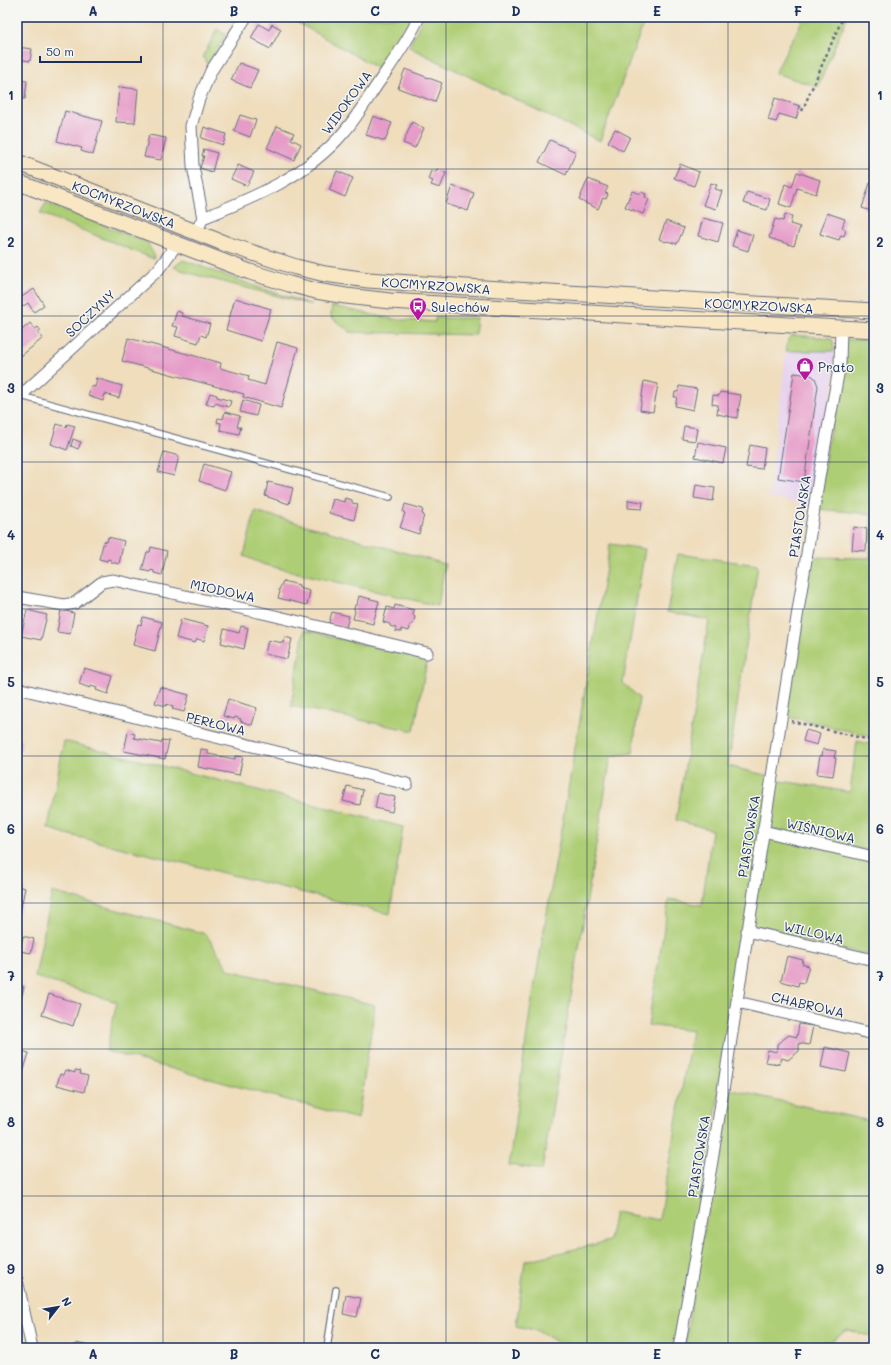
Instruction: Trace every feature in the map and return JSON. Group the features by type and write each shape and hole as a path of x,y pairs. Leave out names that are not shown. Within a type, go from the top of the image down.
{"main road":[{"name":"KOCMYRZOWSKA","path":"17,162 254,254 325,274 368,280 466,287 874,311"},
{"name":"KOCMYRZOWSKA","path":"17,182 269,278 316,291 346,296 477,307 874,330"}],"street":[{"path":"196,232 203,218 193,166 191,126 199,99 211,71 246,17"},
{"name":"WIDOKOWA","path":"203,218 287,180 314,162 328,150 346,131 404,44 419,17"},
{"name":"SOCZYNY","path":"19,398 158,270 177,244"},
{"name":"PIASTOWSKA","path":"679,1348 712,1161 819,477 840,364 841,328"},
{"name":"MIODOWA","path":"17,597 64,605 75,603 102,582 113,580 267,614 427,653"},
{"name":"PERŁOWA","path":"17,688 407,784"},
{"name":"WIŚNIOWA","path":"763,832 874,857"},
{"name":"WILLOWA","path":"747,931 874,960"},
{"name":"CHABROWA","path":"737,1002 874,1034"},
{"path":"17,1280 32,1348"}],"lane":[{"path":"19,398 390,497"},
{"path":"327,1348 336,1290"}],"path":[{"path":"802,111 843,17"},
{"path":"781,718 874,741"}],"shaded area":[{"path":"786,351 834,351 834,377 812,506 769,497"}],"green space":[{"path":"288,17 416,17 382,71"},
{"path":"423,17 646,17 600,141 409,47"},
{"path":"804,17 847,17 818,87 775,73"},
{"path":"217,29 226,35 208,65 203,57"},
{"path":"46,203 147,242 154,255 154,259 40,213"},
{"path":"183,260 312,305 189,273 174,267"},
{"path":"332,306 392,319 435,322 435,318 477,318 475,335 350,332 331,317"},
{"path":"792,335 831,338 833,341 834,351 786,351 788,339"},
{"path":"845,339 874,341 874,737 785,716 810,557 870,558 871,514 817,509"},
{"path":"255,511 445,564 438,606 265,565 244,556"},
{"path":"610,544 645,549 623,683 639,698 633,753 611,756 542,1170 509,1165 530,1012"},
{"path":"678,554 758,565 728,766 769,776 709,1156 676,1348 567,1348 539,1331 516,1326 525,1261 609,1241 615,1212 659,1220 692,1031 648,1025 669,899 702,905 712,830 676,820 709,620 667,612"},
{"path":"304,630 427,660 414,731 291,706"},
{"path":"64,741 403,827 390,914 66,834 48,828"},
{"path":"857,741 874,745 874,852 767,828 775,780 850,792"},
{"path":"765,835 874,860 874,956 751,929"},
{"path":"52,892 206,934 229,970 375,1005 358,1119 106,1051 117,1002 35,977"},
{"path":"728,1089 874,1122 874,1337 847,1330 832,1340 830,1348 684,1348"}],"building":[{"path":"259,24 269,30 272,24 281,29 270,49 251,38"},
{"path":"17,47 32,49 30,61 17,59"},
{"path":"239,63 258,70 250,88 231,80"},
{"path":"405,69 442,83 435,102 398,88"},
{"path":"17,80 27,81 25,99 17,98"},
{"path":"119,87 138,89 135,123 116,122"},
{"path":"775,98 800,106 796,119 779,114 776,122 768,120"},
{"path":"65,111 102,121 93,155 81,151 82,148 57,141"},
{"path":"240,115 256,120 250,137 234,131"},
{"path":"373,116 392,123 385,141 366,135"},
{"path":"412,122 424,128 415,148 403,143"},
{"path":"277,126 294,133 291,139 301,144 294,160 267,148"},
{"path":"204,127 226,134 223,145 201,138"},
{"path":"615,129 630,137 623,151 608,142"},
{"path":"149,135 166,138 161,160 144,157"},
{"path":"550,140 576,152 566,175 539,162"},
{"path":"204,149 217,153 212,172 200,168 204,156 202,156"},
{"path":"680,164 699,172 694,186 674,178"},
{"path":"238,165 254,172 247,186 231,179"},
{"path":"437,169 446,173 440,188 431,185 433,181 428,179 431,171 436,172"},
{"path":"337,171 353,178 345,197 329,190"},
{"path":"797,172 820,180 816,194 797,188 791,208 779,204 785,184 792,187"},
{"path":"588,179 608,187 605,193 608,194 606,199 603,198 598,209 579,200"},
{"path":"711,183 717,185 715,189 722,191 716,209 703,205"},
{"path":"870,183 874,184 874,212 862,208"},
{"path":"452,186 474,193 468,211 446,204"},
{"path":"632,191 640,194 641,192 646,194 645,197 649,199 643,214 625,207"},
{"path":"747,192 770,199 767,210 743,203"},
{"path":"827,213 845,219 842,228 846,230 844,236 841,235 839,240 820,234"},
{"path":"785,214 792,217 790,224 800,227 794,246 769,238 775,219 783,221"},
{"path":"703,218 723,223 718,242 698,236"},
{"path":"666,221 684,228 677,244 659,239"},
{"path":"737,230 753,235 748,251 732,246"},
{"path":"34,289 44,305 34,312 28,303 22,307 17,300"},
{"path":"235,298 271,309 261,341 226,330"},
{"path":"177,311 182,313 182,316 210,324 206,337 201,335 198,343 175,336 178,327 172,326"},
{"path":"30,323 35,329 38,327 41,331 38,333 43,338 21,356 17,351 17,334"},
{"path":"128,338 221,363 220,368 249,376 248,380 265,385 277,342 298,348 281,408 243,397 244,394 122,361"},
{"path":"794,373 811,375 815,378 818,386 804,482 778,478"},
{"path":"96,378 122,386 119,398 105,394 103,401 88,396 91,386 95,387 97,380 95,379"},
{"path":"644,381 658,384 653,412 640,410"},
{"path":"679,386 697,389 693,410 675,406 677,397 674,397 675,392 678,392"},
{"path":"720,392 741,395 737,418 717,414 718,405 712,404 713,395 719,396"},
{"path":"210,393 217,395 217,397 231,401 229,407 215,403 214,406 206,404"},
{"path":"243,400 259,405 256,416 240,412"},
{"path":"225,412 240,416 237,427 241,427 239,434 220,430 221,423 217,422 218,418 223,419"},
{"path":"57,424 66,427 67,424 75,426 67,450 51,444"},
{"path":"684,426 697,428 695,441 682,439"},
{"path":"73,439 81,442 78,449 71,446"},
{"path":"698,442 726,448 723,463 695,457"},
{"path":"750,445 765,448 762,469 746,467"},
{"path":"164,452 179,456 174,476 158,472"},
{"path":"204,464 231,472 225,490 199,481"},
{"path":"268,482 293,488 289,504 265,496"},
{"path":"696,485 715,488 713,501 694,498"},
{"path":"345,498 352,500 352,503 358,504 354,520 329,513 333,499 344,502"},
{"path":"628,500 643,502 642,509 628,508"},
{"path":"405,504 423,509 422,514 424,515 419,534 400,528 405,513 403,512"},
{"path":"854,527 867,529 866,551 852,550"},
{"path":"108,537 124,541 119,564 111,562 111,560 108,559 107,561 99,559 104,541 107,542"},
{"path":"151,547 167,551 162,575 154,573 154,571 151,570 150,572 142,570 147,552 150,552"},
{"path":"283,581 299,585 299,588 310,591 307,605 278,598 280,592 279,590"},
{"path":"359,596 379,601 373,624 365,622 366,621 353,619 355,605 357,604"},
{"path":"395,605 414,610 413,615 415,617 413,624 410,625 409,631 401,629 401,632 395,631 396,628 383,622 387,607 394,609"},
{"path":"27,610 47,615 41,640 21,636"},
{"path":"61,610 74,613 70,634 57,632"},
{"path":"332,612 349,616 346,628 329,623"},
{"path":"143,617 162,622 155,651 133,645 138,624 141,625"},
{"path":"181,619 208,626 204,641 197,639 195,643 176,638"},
{"path":"241,626 248,628 244,649 221,643 224,629 239,633"},
{"path":"285,637 292,639 287,659 265,654 268,640 283,643"},
{"path":"84,668 113,676 108,694 96,690 97,688 91,686 90,688 79,684"},
{"path":"160,687 189,695 184,712 172,709 173,706 167,704 166,706 155,703"},
{"path":"228,699 257,708 252,725 240,721 241,719 235,717 234,719 223,716"},
{"path":"806,730 820,734 817,745 803,741"},
{"path":"128,732 135,734 134,738 161,743 162,740 169,741 165,759 124,751"},
{"path":"17,739 22,740 20,751 17,750"},
{"path":"201,749 208,750 208,754 235,759 235,756 243,757 239,775 198,767"},
{"path":"823,749 836,751 833,776 817,774 820,755 822,756"},
{"path":"347,786 363,790 360,805 343,801"},
{"path":"378,793 395,797 392,812 375,808"},
{"path":"17,886 25,888 20,912 17,912"},
{"path":"23,936 34,939 31,953 20,951"},
{"path":"787,956 803,960 802,964 809,966 804,983 799,982 798,986 781,981"},
{"path":"17,985 24,987 19,1007 17,1006"},
{"path":"49,994 80,1004 73,1026 42,1015"},
{"path":"799,1024 813,1026 809,1045 799,1043 799,1051 788,1060 782,1058 780,1064 765,1062 768,1050 777,1052 777,1044 789,1035 797,1037"},
{"path":"825,1047 850,1053 846,1072 821,1067"},
{"path":"17,1050 29,1053 20,1083 17,1083"},
{"path":"66,1070 75,1073 75,1070 81,1071 80,1074 88,1076 84,1092 57,1085 60,1074 64,1075"},
{"path":"346,1295 361,1298 357,1317 343,1314"},
{"path":"76,1343 94,1347 94,1348 74,1348"}],"place":[{"name":"Sulechów","path":"418,321"},
{"name":"Prato","path":"805,381"}]}
